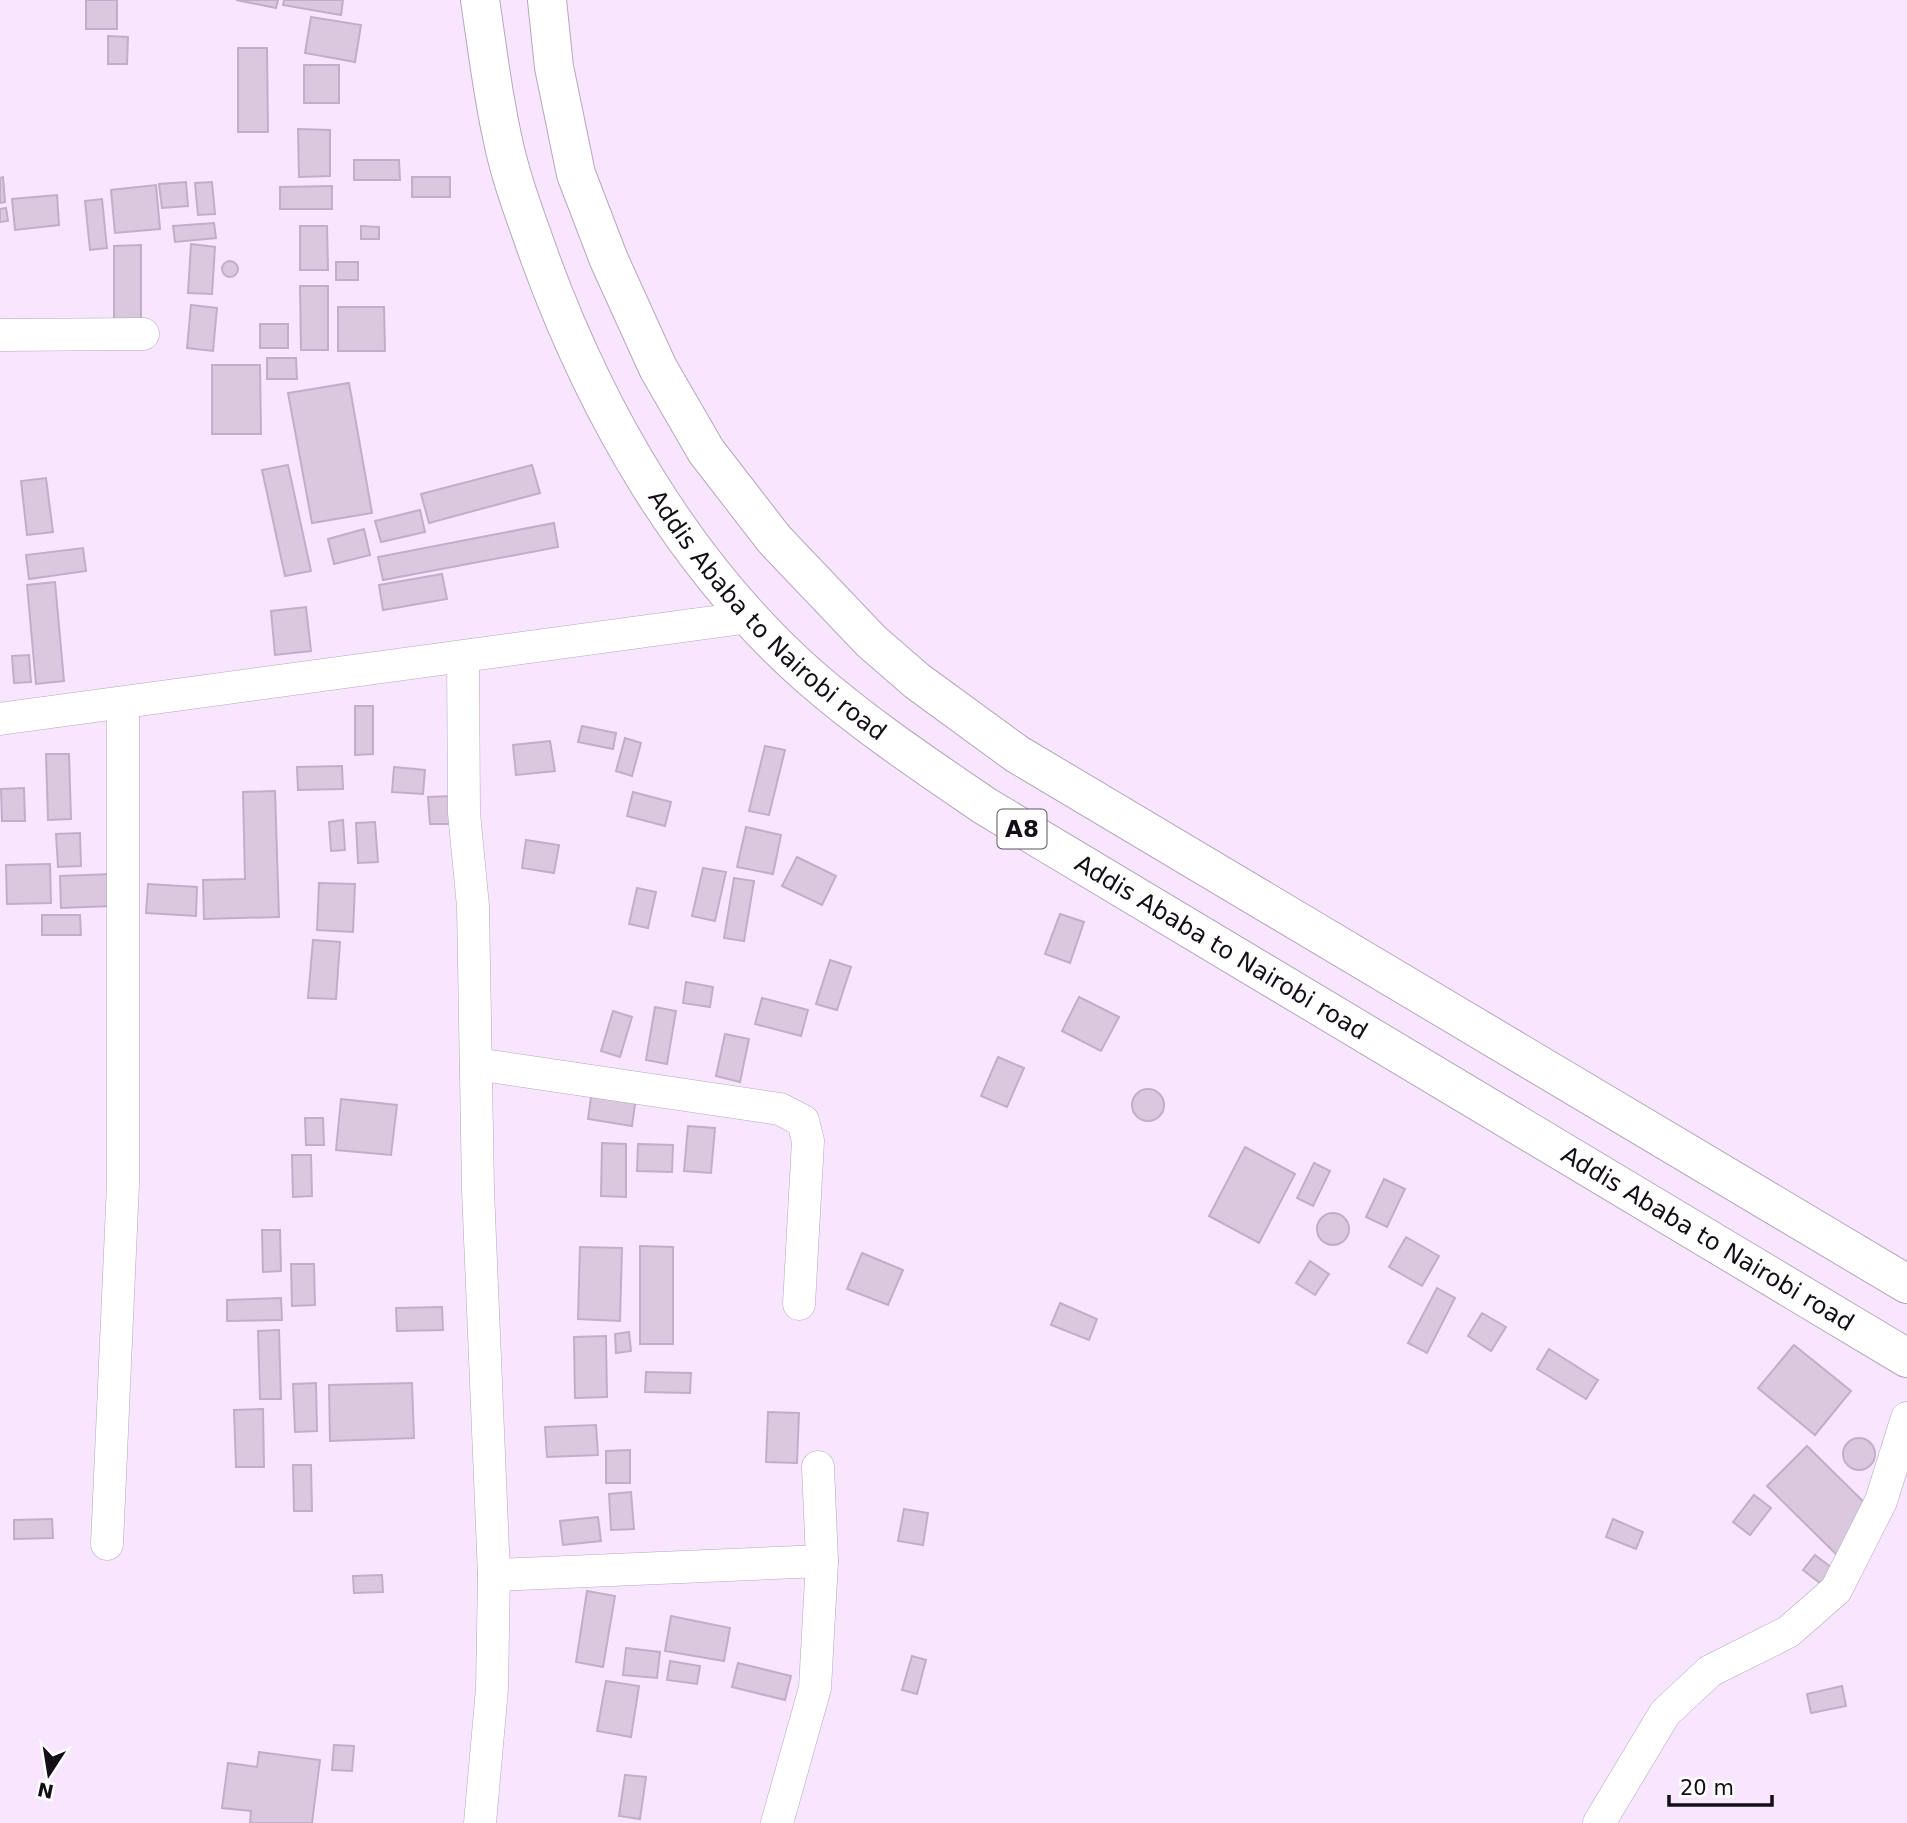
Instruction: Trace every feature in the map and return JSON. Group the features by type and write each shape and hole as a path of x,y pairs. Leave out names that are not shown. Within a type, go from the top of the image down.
{"highway":[{"name":"Addis Ababa to Nairobi road","path":"480,0 502,138 528,225 567,333 599,399 699,558 750,617 808,675 879,734 985,806 1907,1358"},
{"name":"A8","path":"547,0 554,67 576,174 609,260 658,368 706,451 774,539 871,641 917,681 1017,754 1907,1284"}],"street":[{"path":"0,335 144,334"},
{"path":"0,719 750,617"},
{"path":"463,658 464,813 473,906 494,1575 492,1689 480,1823"},
{"path":"107,1544 123,1184 123,703"},
{"path":"476,1064 780,1109 803,1121 808,1141 799,1304"},
{"path":"1599,1823 1665,1713 1710,1671 1788,1632 1836,1590 1881,1501 1907,1418"},
{"path":"777,1823 815,1688 822,1561 818,1467"},
{"path":"494,1575 822,1561"}],"building":[{"path":"86,0 117,0 117,29 86,29"},
{"path":"236,0 278,0 276,8"},
{"path":"284,0 343,0 341,15 283,5"},
{"path":"311,17 361,25 355,62 305,53"},
{"path":"108,36 128,37 127,64 108,64"},
{"path":"238,48 267,48 268,132 238,132"},
{"path":"304,65 339,65 339,103 304,103"},
{"path":"298,129 330,130 330,176 299,177"},
{"path":"354,160 399,160 400,180 354,180"},
{"path":"3,177 5,202 0,203 0,178"},
{"path":"412,177 450,177 450,197 412,197"},
{"path":"186,182 188,206 162,208 159,184"},
{"path":"212,182 215,214 198,215 195,183"},
{"path":"156,185 160,229 115,233 111,190"},
{"path":"332,186 332,209 280,209 280,187"},
{"path":"57,195 59,225 15,230 12,199"},
{"path":"102,199 107,248 90,250 85,201"},
{"path":"6,208 8,221 0,222 0,209"},
{"path":"214,223 216,238 175,242 173,226"},
{"path":"300,226 327,226 328,270 300,270"},
{"path":"361,226 379,227 379,239 361,239"},
{"path":"191,244 215,247 212,294 188,293"},
{"path":"141,245 141,325 114,325 114,246"},
{"path":"227,261 233,261 238,269 236,275 227,277 222,272 222,266"},
{"path":"336,262 358,262 358,280 336,280"},
{"path":"300,286 328,286 328,350 301,350"},
{"path":"191,305 217,308 213,351 187,348"},
{"path":"338,307 384,307 385,351 338,351"},
{"path":"260,324 288,324 288,348 260,348"},
{"path":"267,358 296,358 297,379 267,379"},
{"path":"212,365 260,365 261,434 212,434"},
{"path":"349,383 372,513 312,523 288,393"},
{"path":"288,465 311,571 285,576 262,470"},
{"path":"532,465 540,493 429,523 421,494"},
{"path":"46,478 53,532 27,535 21,481"},
{"path":"420,510 425,532 381,542 375,521"},
{"path":"554,523 558,547 383,580 378,557"},
{"path":"364,529 370,555 334,564 328,539"},
{"path":"83,548 86,571 29,579 26,555"},
{"path":"442,574 447,599 383,610 379,585"},
{"path":"55,582 64,681 36,684 27,585"},
{"path":"306,607 311,651 275,655 271,611"},
{"path":"29,655 31,682 14,683 12,656"},
{"path":"355,706 373,706 373,754 355,755"},
{"path":"582,726 616,733 613,749 578,742"},
{"path":"625,738 641,743 632,776 616,771"},
{"path":"550,741 555,771 516,775 513,745"},
{"path":"765,746 785,750 769,815 749,811"},
{"path":"46,754 69,754 71,819 48,820"},
{"path":"342,766 343,789 298,790 297,767"},
{"path":"394,767 425,770 423,794 392,792"},
{"path":"24,788 25,821 2,821 1,789"},
{"path":"275,791 279,917 204,919 203,880 245,879 243,792"},
{"path":"633,792 671,802 665,826 627,816"},
{"path":"451,796 452,824 430,824 428,797"},
{"path":"343,820 345,850 331,851 329,822"},
{"path":"375,822 378,862 358,863 356,823"},
{"path":"746,827 781,835 773,874 737,867"},
{"path":"80,833 81,866 58,867 56,834"},
{"path":"526,840 559,845 554,873 522,868"},
{"path":"797,857 836,876 822,905 782,886"},
{"path":"50,864 51,903 7,904 6,865"},
{"path":"703,868 726,872 715,921 692,916"},
{"path":"112,874 113,906 61,908 60,876"},
{"path":"734,878 754,881 744,941 724,938"},
{"path":"319,883 355,884 353,932 317,930"},
{"path":"148,884 197,887 196,916 146,913"},
{"path":"637,888 656,892 648,928 629,924"},
{"path":"1060,914 1084,922 1070,963 1045,954"},
{"path":"42,915 80,915 81,935 42,935"},
{"path":"313,940 340,942 336,999 308,998"},
{"path":"830,960 851,967 837,1010 816,1004"},
{"path":"686,982 713,987 710,1007 683,1003"},
{"path":"1079,997 1119,1017 1101,1051 1062,1031"},
{"path":"762,998 808,1010 801,1036 755,1024"},
{"path":"655,1007 676,1011 667,1064 646,1060"},
{"path":"613,1011 632,1017 620,1057 601,1051"},
{"path":"725,1034 749,1039 740,1082 716,1076"},
{"path":"998,1057 1024,1068 1007,1107 981,1096"},
{"path":"1148,1089 1159,1094 1164,1105 1159,1116 1148,1121 1137,1116 1132,1105 1137,1094"},
{"path":"592,1090 636,1097 632,1126 588,1119"},
{"path":"341,1099 397,1105 391,1155 336,1150"},
{"path":"305,1118 323,1118 324,1145 306,1145"},
{"path":"688,1126 715,1128 711,1173 684,1171"},
{"path":"602,1143 626,1144 626,1197 601,1196"},
{"path":"638,1144 673,1145 672,1172 637,1171"},
{"path":"1245,1147 1295,1174 1259,1243 1209,1216"},
{"path":"292,1155 311,1155 312,1196 293,1197"},
{"path":"1314,1163 1330,1171 1313,1206 1297,1198"},
{"path":"1384,1179 1405,1189 1387,1227 1366,1217"},
{"path":"1333,1213 1344,1218 1349,1229 1344,1240 1333,1245 1322,1240 1317,1229 1322,1218"},
{"path":"262,1230 280,1230 281,1271 263,1272"},
{"path":"1406,1237 1439,1256 1422,1286 1389,1267"},
{"path":"640,1246 673,1247 673,1344 640,1344"},
{"path":"580,1247 622,1248 620,1321 578,1319"},
{"path":"862,1253 903,1270 888,1305 847,1289"},
{"path":"1310,1261 1329,1274 1315,1295 1296,1283"},
{"path":"291,1264 314,1264 315,1305 292,1306"},
{"path":"1437,1288 1455,1298 1427,1353 1408,1343"},
{"path":"281,1298 282,1320 227,1321 227,1300"},
{"path":"1060,1303 1097,1319 1089,1340 1051,1325"},
{"path":"442,1307 443,1330 397,1331 396,1308"},
{"path":"1482,1313 1506,1327 1491,1351 1468,1336"},
{"path":"279,1330 281,1399 260,1399 258,1331"},
{"path":"629,1332 631,1351 616,1353 615,1334"},
{"path":"606,1336 607,1397 575,1398 574,1337"},
{"path":"1794,1345 1851,1391 1815,1435 1758,1388"},
{"path":"1549,1349 1598,1380 1586,1399 1537,1369"},
{"path":"646,1372 691,1373 690,1393 645,1392"},
{"path":"316,1383 317,1431 295,1432 293,1384"},
{"path":"412,1383 414,1438 330,1441 329,1385"},
{"path":"263,1409 264,1467 236,1467 234,1410"},
{"path":"768,1412 799,1413 797,1463 766,1462"},
{"path":"596,1425 598,1455 547,1457 545,1427"},
{"path":"1859,1438 1870,1443 1875,1454 1870,1465 1859,1470 1848,1465 1843,1454 1848,1443"},
{"path":"1807,1446 1882,1520 1842,1560 1767,1486"},
{"path":"630,1450 630,1483 606,1483 606,1451"},
{"path":"293,1465 311,1465 312,1511 294,1511"},
{"path":"631,1492 634,1529 611,1530 609,1494"},
{"path":"1754,1495 1771,1508 1750,1535 1733,1522"},
{"path":"904,1509 928,1513 923,1545 898,1541"},
{"path":"598,1517 601,1541 563,1545 560,1521"},
{"path":"52,1519 53,1538 14,1539 14,1520"},
{"path":"1613,1519 1643,1532 1636,1549 1606,1537"},
{"path":"1815,1555 1845,1578 1833,1593 1803,1570"},
{"path":"382,1575 383,1592 354,1593 353,1576"},
{"path":"587,1591 615,1596 603,1667 576,1662"},
{"path":"671,1616 730,1628 724,1661 665,1651"},
{"path":"626,1648 660,1652 657,1678 623,1675"},
{"path":"912,1656 926,1660 917,1694 902,1690"},
{"path":"670,1661 700,1666 697,1684 667,1680"},
{"path":"738,1663 791,1676 785,1700 732,1687"},
{"path":"606,1681 639,1686 631,1737 597,1731"},
{"path":"1842,1686 1846,1706 1811,1713 1807,1694"},
{"path":"334,1745 354,1746 352,1771 332,1770"},
{"path":"259,1752 320,1760 312,1823 250,1823 251,1811 222,1808 228,1763 257,1767"},
{"path":"625,1775 646,1777 640,1819 619,1816"}]}
